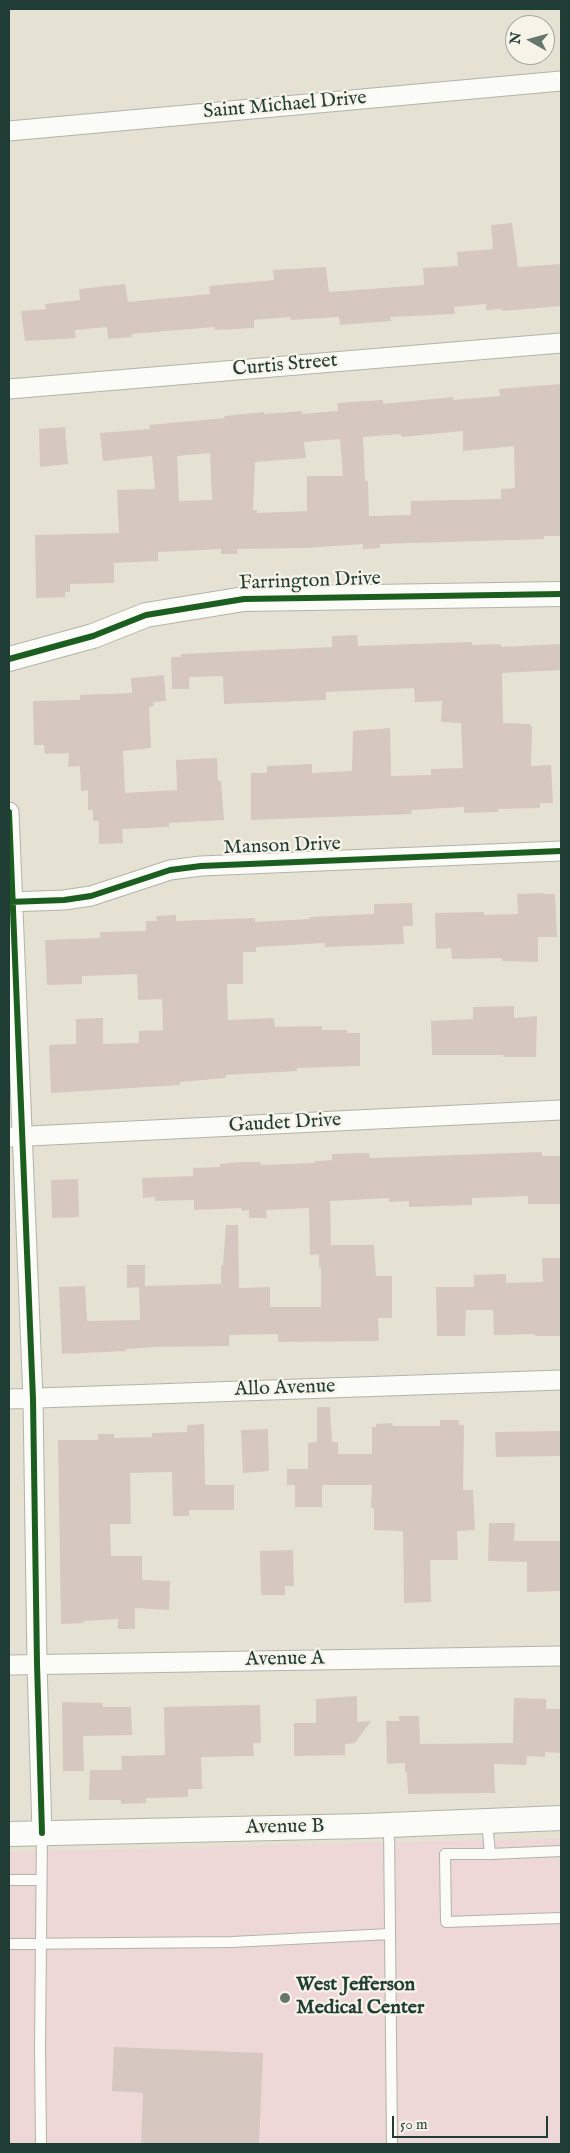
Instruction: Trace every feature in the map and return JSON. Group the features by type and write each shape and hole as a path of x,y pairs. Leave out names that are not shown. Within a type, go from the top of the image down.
{"street":[{"name":"Saint Michael Drive","path":"9,131 561,81"},
{"name":"Curtis Street","path":"9,389 561,343"},
{"name":"Farrington Drive","path":"9,659 93,636 146,614 244,598 561,594"},
{"path":"9,812 16,1137 33,1399 42,1834"},
{"name":"Manson Drive","path":"10,902 64,900 91,896 170,870 201,866 561,851"},
{"name":"Gaudet Drive","path":"16,1137 561,1110"},
{"name":"Allo Avenue","path":"9,1399 561,1380"},
{"name":"Avenue A","path":"9,1665 561,1656"},
{"name":"Avenue B","path":"9,1834 389,1825 561,1818"}],"lane":[{"path":"486,1820 490,1854"},
{"path":"389,1825 392,2144"},
{"path":"42,1834 40,2048 42,2144"},
{"path":"561,1852 445,1854 446,1922 561,1918"},
{"path":"9,1880 42,1880"},
{"path":"9,1944 232,1942 390,1934"}],"shaded area":[{"name":"West Jefferson Medical Center","path":"561,1838 561,2144 9,2144 9,1852"}],"building":[{"path":"512,223 518,267 561,264 561,306 502,311 502,309 486,310 486,304 454,307 455,314 390,317 391,321 340,325 339,317 291,320 290,317 254,320 254,328 215,330 214,327 131,334 132,337 108,339 107,327 75,330 76,338 25,341 21,311 46,309 45,304 80,300 79,289 125,284 128,302 210,294 209,286 274,280 273,270 326,267 329,292 424,285 423,268 458,266 457,252 493,249 491,225"},
{"path":"561,384 561,536 544,536 544,539 380,544 380,548 363,549 363,544 306,548 237,549 238,554 221,554 221,549 158,552 158,561 114,563 114,583 70,584 70,592 65,592 65,597 36,598 35,535 119,533 117,490 155,489 152,456 103,461 100,433 150,429 149,425 225,418 224,416 264,412 264,414 302,411 302,414 338,411 337,403 383,400 383,404 453,397 453,400 500,396 499,389","holes":["463,431 463,451 514,446 515,488 501,489 501,499 411,501 411,515 369,516 368,481 365,481 363,437 401,434 401,437","340,439 343,476 307,476 307,511 257,513 257,510 253,510 255,462 306,458 304,442","210,453 212,500 179,501 177,456"]},
{"path":"65,427 68,464 40,467 39,429"},
{"path":"357,635 358,646 472,642 472,645 501,644 501,647 561,644 561,670 502,673 503,723 530,724 532,726 531,766 551,765 553,803 540,803 540,808 498,809 498,812 464,813 464,807 411,810 412,814 251,820 251,773 267,773 267,766 312,764 312,773 352,771 353,731 390,728 391,776 431,775 431,769 463,768 461,723 441,722 442,701 415,702 414,688 326,692 326,700 224,704 223,676 189,677 189,689 172,689 171,657 181,657 181,654 332,647 332,636"},
{"path":"164,675 166,701 153,702 154,706 149,707 151,748 123,751 125,793 177,790 176,760 217,758 218,781 221,781 224,820 169,823 169,827 122,829 123,843 99,844 99,821 93,821 93,810 88,810 88,790 81,791 80,766 68,767 69,753 45,754 44,745 34,745 33,701 80,700 80,695 132,693 131,678"},
{"path":"517,894 555,894 557,937 538,937 538,962 502,961 502,958 452,959 451,948 436,949 435,913 484,912 484,915 518,914"},
{"path":"412,903 413,926 403,926 404,944 325,947 325,943 256,947 256,952 243,952 243,984 227,984 228,1020 274,1018 275,1027 322,1026 322,1030 347,1030 347,1033 360,1033 360,1066 297,1068 297,1071 226,1075 226,1078 180,1082 180,1085 51,1093 49,1045 76,1044 76,1019 103,1018 103,1044 139,1043 139,1031 163,1030 162,999 138,1000 137,974 82,976 82,984 47,985 45,940 100,938 100,932 146,931 146,921 157,921 156,916 176,915 176,921 255,918 255,922 374,914 374,904"},
{"path":"514,1006 514,1018 537,1016 536,1057 432,1055 431,1021 473,1019 473,1007"},
{"path":"542,1152 542,1156 561,1156 561,1204 528,1204 528,1196 472,1198 472,1205 409,1207 409,1201 389,1202 389,1198 330,1201 331,1245 374,1245 376,1276 392,1276 392,1318 378,1318 379,1341 278,1342 278,1334 229,1335 229,1346 155,1347 126,1349 126,1351 62,1354 59,1287 85,1286 87,1321 140,1320 139,1287 127,1288 127,1265 145,1265 145,1286 221,1284 221,1265 223,1265 226,1225 238,1225 239,1288 270,1287 270,1307 321,1307 321,1267 319,1267 319,1254 310,1255 309,1208 266,1210 267,1218 249,1218 249,1210 242,1211 241,1208 194,1210 194,1200 155,1201 155,1197 143,1198 142,1178 193,1176 193,1168 220,1167 220,1164 240,1162 260,1162 261,1165 315,1163 315,1161 332,1160 332,1154 369,1153 370,1158"},
{"path":"78,1179 79,1217 52,1218 51,1180"},
{"path":"542,1258 561,1258 561,1336 535,1336 535,1334 494,1335 493,1310 466,1310 465,1336 437,1336 436,1287 474,1287 474,1275 506,1274 506,1283 543,1282"},
{"path":"317,1407 330,1407 332,1442 338,1442 338,1454 372,1454 372,1427 376,1427 376,1424 393,1423 392,1426 440,1426 440,1420 459,1420 459,1425 464,1425 463,1490 473,1490 475,1530 457,1531 458,1560 430,1560 431,1602 404,1603 403,1531 374,1530 374,1508 371,1508 372,1485 322,1485 322,1507 295,1507 295,1485 287,1485 287,1469 308,1469 308,1443 317,1442"},
{"path":"204,1424 205,1485 234,1485 234,1510 189,1510 189,1516 173,1516 172,1472 130,1473 131,1524 110,1524 111,1556 142,1556 142,1580 170,1581 169,1610 135,1608 135,1629 118,1629 118,1619 61,1624 58,1440 98,1440 98,1434 114,1434 114,1438 152,1437 152,1433 187,1432 187,1425"},
{"path":"268,1429 269,1471 243,1473 241,1430"},
{"path":"561,1431 561,1456 496,1457 495,1432"},
{"path":"489,1523 515,1523 514,1541 561,1541 561,1591 527,1592 527,1562 488,1561"},
{"path":"293,1550 294,1586 285,1586 285,1595 261,1595 260,1551"},
{"path":"357,1696 357,1722 371,1721 355,1743 345,1744 345,1755 294,1756 294,1723 316,1723 316,1699"},
{"path":"514,1698 546,1699 546,1709 561,1709 561,1753 545,1752 545,1757 527,1756 526,1765 494,1764 495,1793 408,1794 405,1763 387,1764 386,1721 399,1721 399,1716 419,1716 420,1744 513,1743"},
{"path":"62,1702 102,1703 103,1707 131,1707 132,1735 83,1736 84,1771 63,1771"},
{"path":"260,1705 261,1743 253,1743 254,1756 201,1757 202,1789 188,1789 188,1797 146,1798 146,1803 121,1804 121,1800 89,1800 90,1770 122,1770 121,1756 165,1755 164,1707"},
{"path":"114,2047 263,2053 259,2144 141,2144 143,2093 112,2091"}],"cycle path":[{"path":"9,659 93,636 146,615 244,599 561,594"},
{"path":"9,812 33,1399 42,1833"},
{"path":"9,902 64,900 91,896 170,870 201,866 561,851"}],"place":[{"name":"West Jefferson Medical Center","path":"285,1998"}]}
